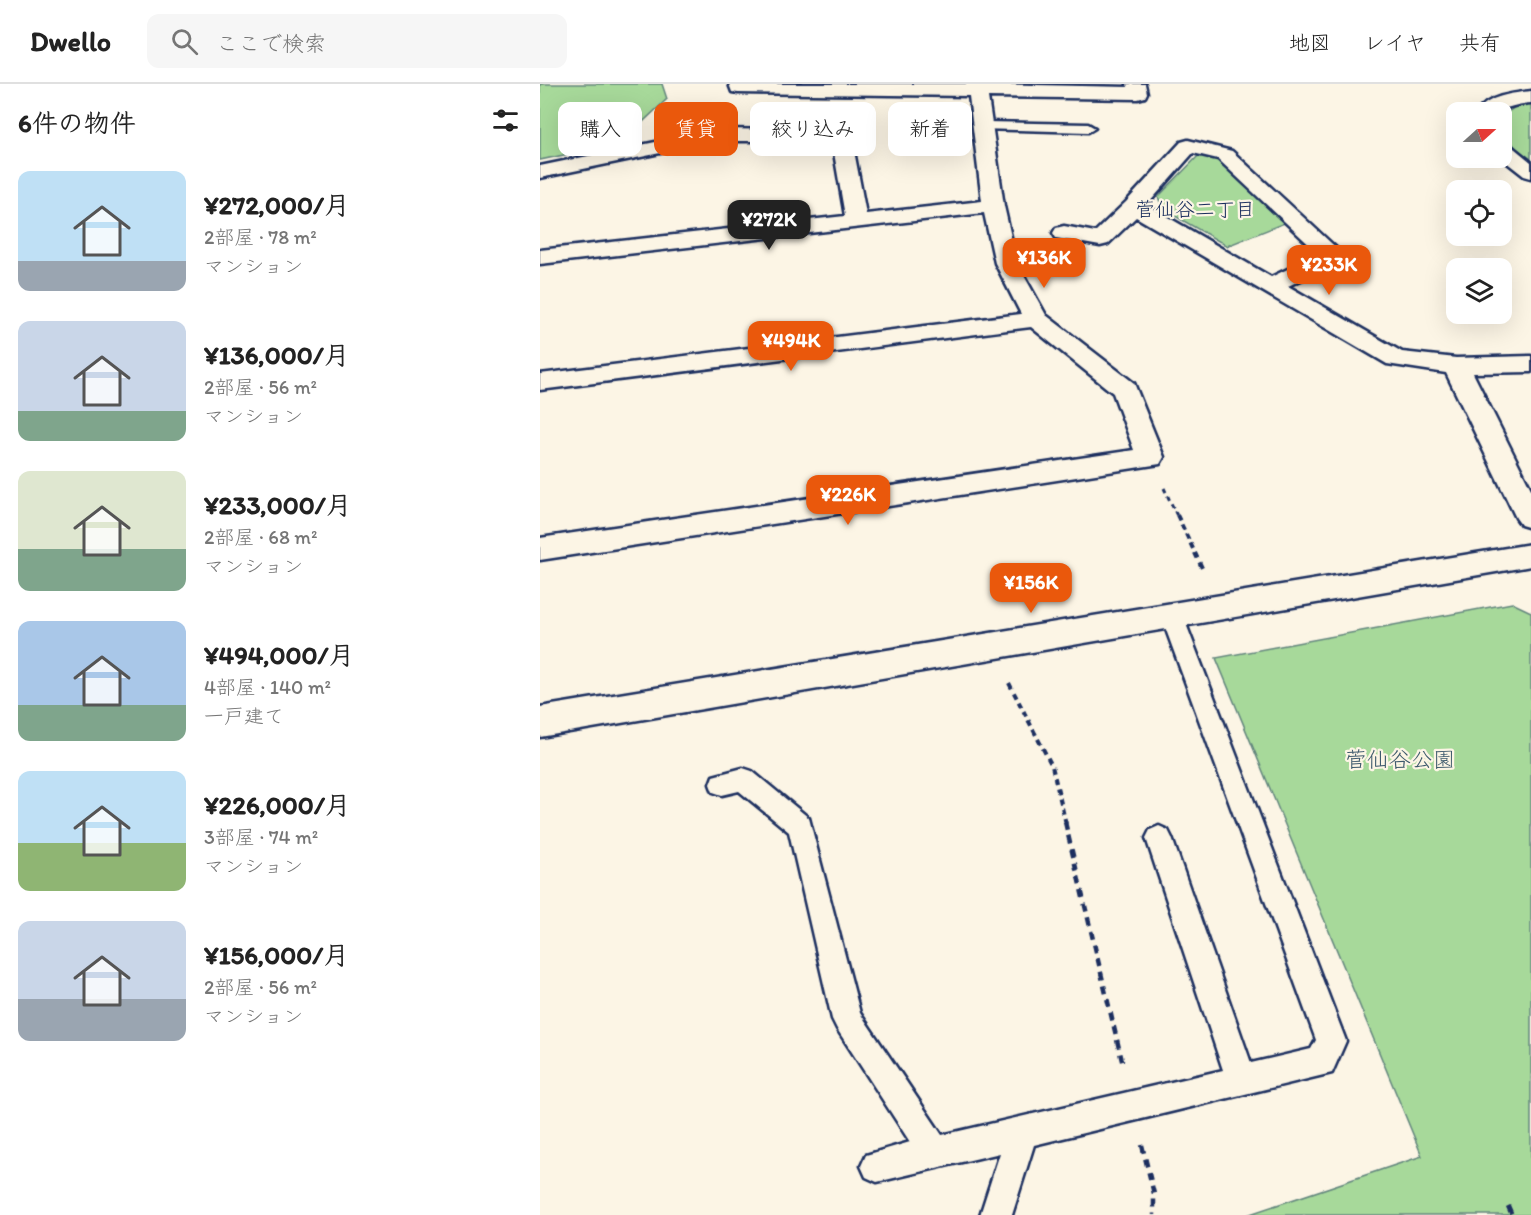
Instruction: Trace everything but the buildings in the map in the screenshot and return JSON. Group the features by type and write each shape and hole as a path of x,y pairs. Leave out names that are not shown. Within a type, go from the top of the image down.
{"street":[{"path":"738,84 738,88 976,88 1138,93 1136,84"},
{"path":"540,549 1150,457 1125,388 1036,319 1006,263 993,206 984,126 976,88"},
{"path":"1507,102 1517,98 1531,97"},
{"path":"540,172 718,135 841,135 857,222"},
{"path":"1064,233 1100,239 1134,207 1188,146 1225,155 1334,256 1270,286"},
{"path":"1512,156 1531,172"},
{"path":"540,257 993,206"},
{"path":"1134,207 1396,359 1456,366 1531,364"},
{"path":"540,382 1036,319"},
{"path":"1456,366 1531,518"},
{"path":"540,722 1531,555"}],"lane":[{"path":"984,126 1088,128"},
{"path":"876,1166 1321,1062 1331,1041 1172,616"},
{"path":"722,784 743,779 800,825 847,1019 935,1152"},
{"path":"1159,838 1242,1081"},
{"path":"996,1215 1023,1131"}],"path":[{"path":"1150,457 1206,577"},
{"path":"1007,680 1052,766 1154,1194 1154,1215"},
{"path":"1508,1206 1512,1215"}],"green space":[{"path":"540,84 662,84 667,99 664,102 654,102 654,111 642,123 642,102 558,102 559,156 540,160"},
{"path":"1531,104 1531,159 1512,143 1512,109 1517,106"},
{"path":"1200,154 1221,159 1287,222 1227,246 1163,209 1158,197"},
{"name":"菅仙谷公園","path":"1512,603 1531,612 1531,1215 1247,1215 1422,1156 1216,658"}],"district":[{"name":"菅仙谷二丁目","path":"1195,209"}]}
